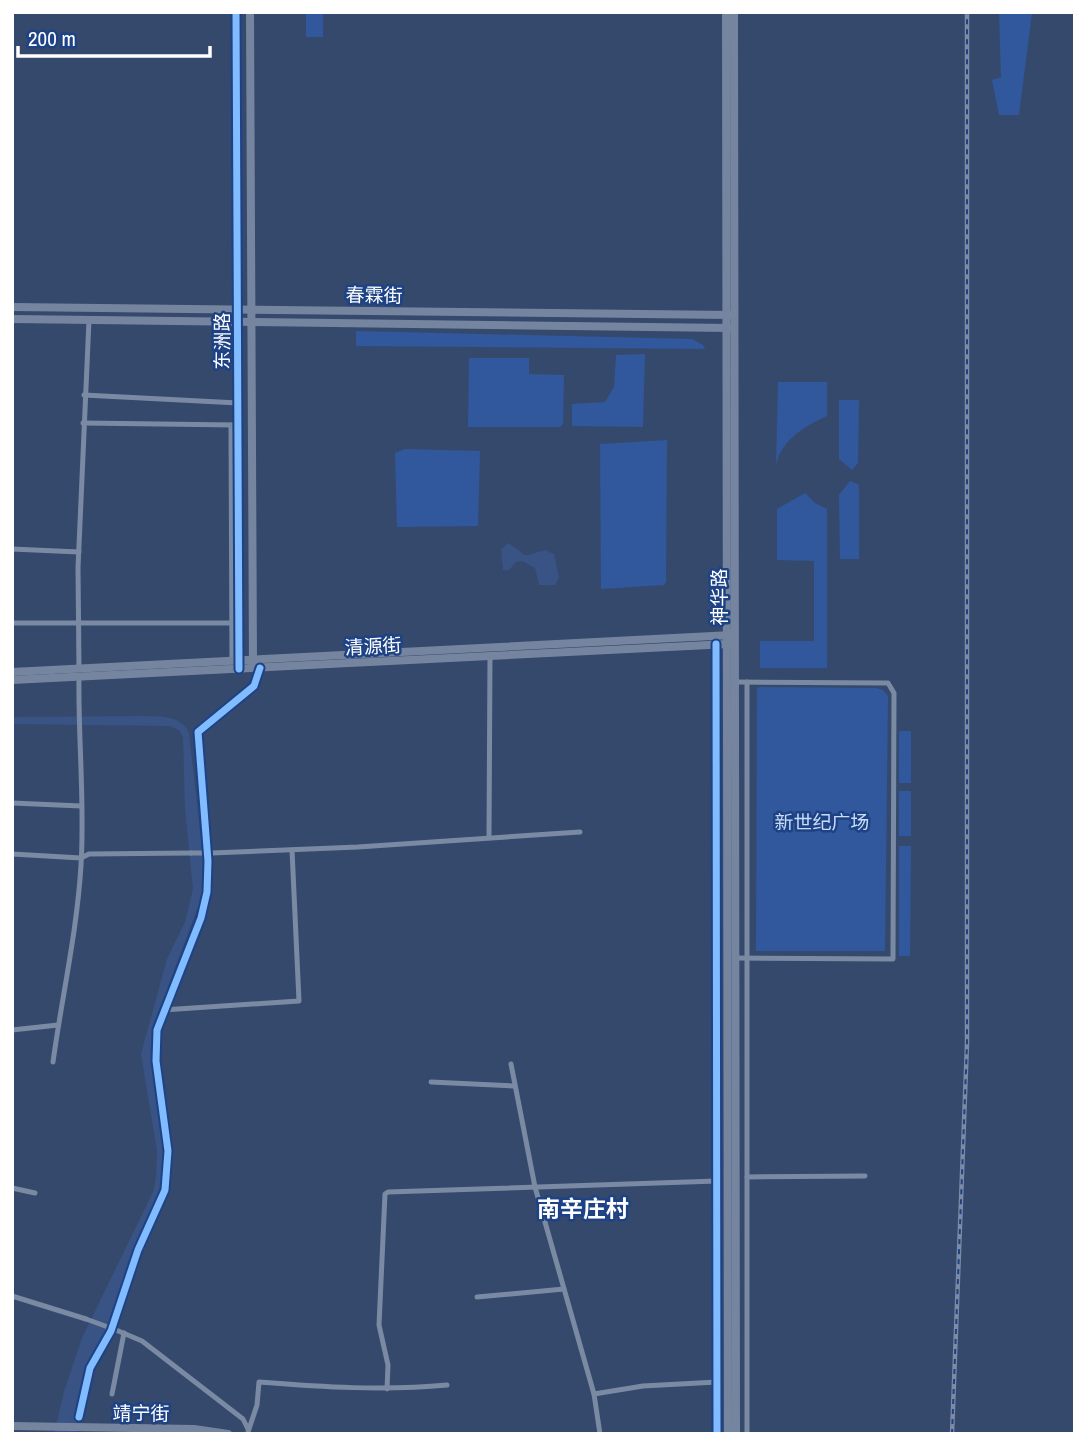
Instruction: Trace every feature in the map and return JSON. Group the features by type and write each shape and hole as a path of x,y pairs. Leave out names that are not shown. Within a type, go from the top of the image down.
{"main road":[{"name":"东洲路","path":"236,12 237,663"},
{"name":"东洲路","path":"250,12 255,665"},
{"name":"神华路","path":"726,12 731,315"},
{"name":"神华路","path":"727,1434 734,12"},
{"name":"春霖街","path":"12,307 731,315"},
{"name":"春霖街","path":"12,319 731,328"},
{"name":"神华路","path":"731,639 735,682 736,1434"},
{"name":"清源街","path":"255,665 731,639"},
{"name":"清源街","path":"12,680 237,663 255,665 490,656 716,644 731,639"},
{"name":"清源街","path":"12,672 79,673"},
{"name":"靖宁街","path":"12,1426 114,1431 194,1429 228,1434"}],"street":[{"path":"53,1062 65,971 73,953 82,858 78,725 79,552 89,320"},
{"path":"85,395 238,403"},
{"path":"83,423 235,425"},
{"path":"12,549 79,552"},
{"path":"12,623 236,623"},
{"path":"716,644 717,1434"},
{"path":"489,838 490,656"},
{"path":"79,1417 90,1368 111,1331 138,1250 165,1190 169,1152 156,1050 163,1010 201,918 207,892 208,861 198,732 254,686 255,665"},
{"path":"735,682 888,683 894,693 892,959 735,958"},
{"path":"747,682 747,1434"},
{"path":"12,803 81,806"},
{"path":"12,854 82,858 89,854 292,850 580,832"},
{"path":"163,1010 299,1001 292,850"},
{"path":"12,1030 58,1025"},
{"path":"511,1064 535,1187 594,1394 600,1434"},
{"path":"431,1082 514,1086"},
{"path":"747,1177 865,1177"},
{"path":"387,1390 388,1365 379,1325 385,1194 581,1183 727,1181"},
{"path":"12,1188 35,1193"},
{"path":"478,1297 564,1289"},
{"path":"12,1296 142,1340 243,1419 248,1425 248,1433"},
{"path":"111,1394 124,1333"},
{"path":"248,1433 257,1405 259,1382 387,1390 447,1385"},
{"path":"594,1394 643,1386 717,1382"}],"green space":[{"path":"306,12 323,12 323,37 306,37"},
{"path":"999,12 1032,12 1019,115 999,115 992,80 1001,77"},
{"path":"356,331 692,339 705,349 356,346"},
{"path":"645,354 643,427 572,426 572,404 605,402 614,387 616,355"},
{"path":"469,358 529,358 529,374 564,375 563,424 560,427 468,427"},
{"path":"778,382 827,382 827,416 802,430 788,442 782,449 776,467"},
{"path":"839,400 859,400 858,463 852,470 839,459"},
{"path":"667,440 666,582 664,585 601,589 600,444"},
{"path":"405,449 480,451 478,526 397,527 395,453"},
{"path":"850,481 858,484 859,488 859,559 840,559 839,495"},
{"path":"805,493 815,503 827,509 827,668 760,668 760,641 814,641 814,561 777,560 777,509"},
{"name":"新世纪广场","path":"757,688 876,688 883,690 888,696 885,951 756,951"},
{"path":"899,731 911,731 911,783 899,783"},
{"path":"899,791 911,791 911,836 899,836"},
{"path":"899,846 911,846 910,956 899,956"}],"shaded area":[{"path":"508,543 525,555 545,550 554,554 559,578 555,585 539,585 535,568 522,561 516,562 509,570 503,570 501,549"},
{"path":"142,716 181,722 189,733 203,857 202,896 154,1024 151,1058 165,1149 160,1194 138,1243 108,1328 94,1350 80,1391 75,1434 54,1434 64,1392 82,1338 153,1192 157,1151 141,1054 167,959 185,922 193,889 185,809 183,737 179,730 169,726 12,724 12,717"}],"railway":[{"path":"952,1434 967,1044 967,12"}],"cycle path":[{"path":"236,12 239,669"},
{"path":"716,644 717,1434"},
{"path":"79,1417 90,1368 111,1331 138,1250 165,1190 168,1151 156,1061 157,1030 201,918 207,892 208,861 198,732 254,686 260,668"}],"district":[{"name":"南辛庄村","path":"583,1208"}]}
